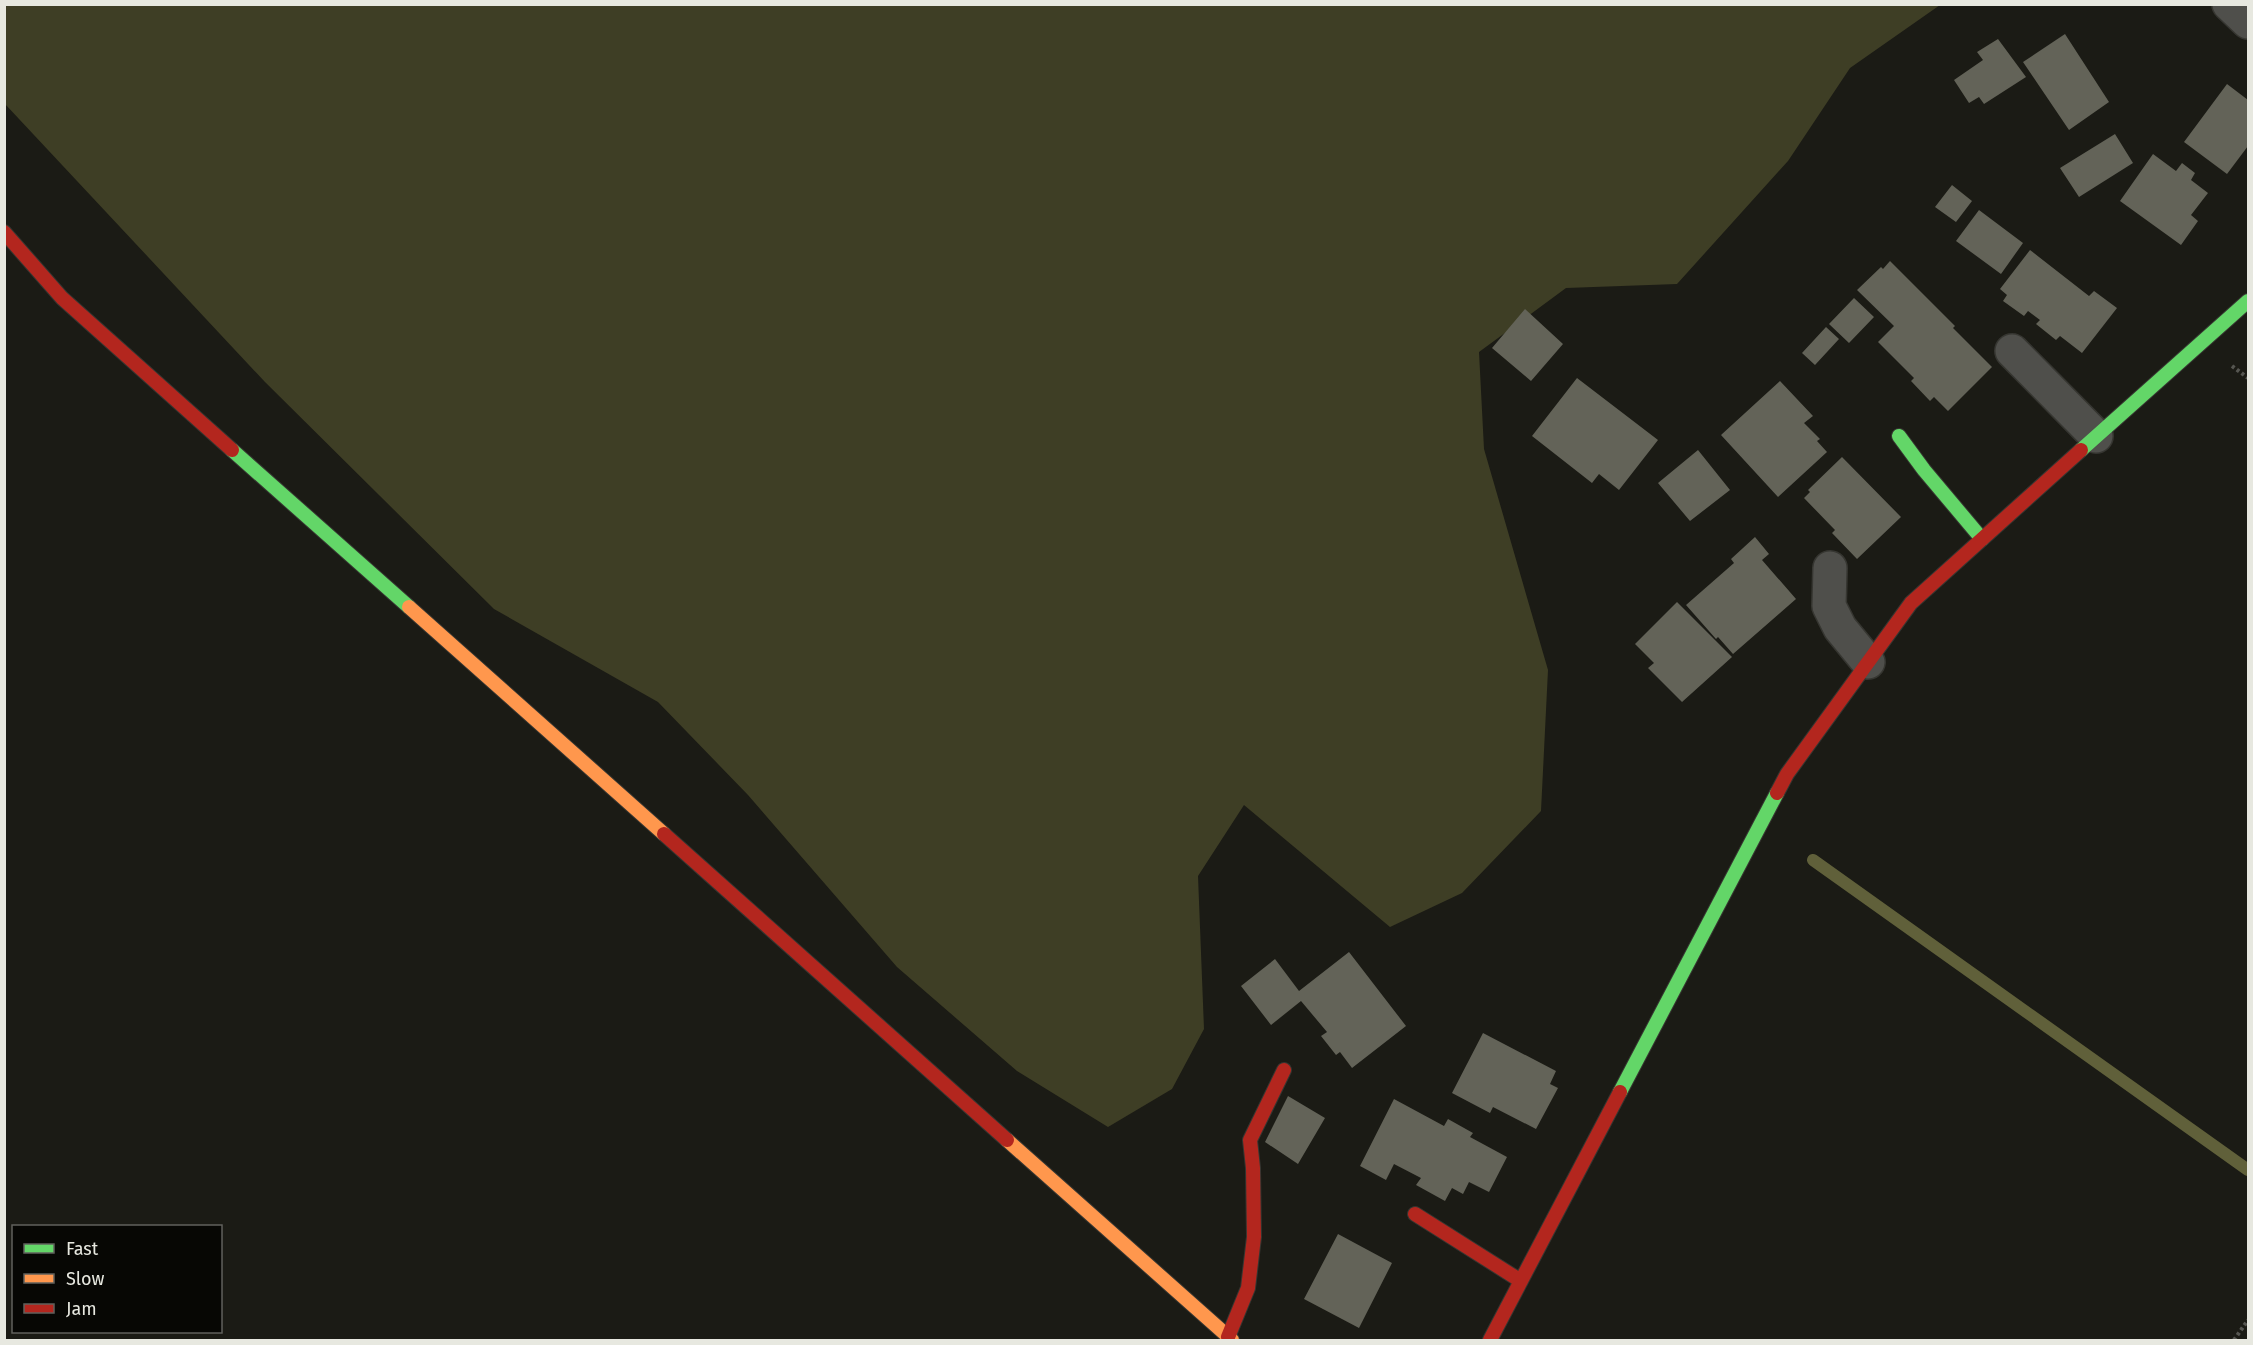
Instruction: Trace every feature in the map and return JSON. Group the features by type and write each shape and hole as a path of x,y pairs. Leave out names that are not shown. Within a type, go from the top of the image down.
{"street":[{"path":"2229,4 2248,22"},
{"path":"4,231 62,298 1230,1339 1248,1288 1252,1247 1250,1140 1284,1070"},
{"path":"1490,1341 1787,774 1911,603 2248,301"},
{"path":"2012,351 2096,436"},
{"path":"1899,436 1924,470 1982,539"},
{"path":"1830,568 1829,606 1840,628 1868,662"},
{"path":"1415,1214 1521,1281"}],"path":[{"path":"2234,1341 2248,1320"}],"shaded area":[{"path":"5,5 1940,5 1850,68 1788,161 1677,284 1566,288 1479,352 1484,449 1548,670 1541,811 1462,893 1390,927 1244,805 1198,876 1204,1029 1172,1089 1108,1127 1017,1071 897,967 748,795 658,702 494,609 265,382 5,104"}],"building":[{"path":"2065,34 2109,102 2069,130 2023,62"},
{"path":"1998,39 2026,77 1984,104 1979,97 1969,103 1954,80 1983,60 1977,52"},
{"path":"2227,84 2248,100 2248,146 2227,174 2184,142"},
{"path":"2115,134 2133,163 2079,197 2060,168"},
{"path":"2153,154 2176,171 2182,163 2195,173 2191,180 2208,193 2191,215 2198,221 2181,245 2120,201"},
{"path":"1952,185 1972,201 1956,222 1935,207"},
{"path":"1979,210 2023,243 2001,274 1956,241"},
{"path":"2030,250 2089,296 2094,291 2117,308 2082,353 2060,336 2056,340 2036,324 2040,320 2028,311 2024,316 2003,301 2007,295 2000,289"},
{"path":"1890,261 1992,367 1948,411 1934,397 1930,401 1911,381 1914,378 1878,342 1894,326 1857,290"},
{"path":"1854,298 1874,317 1849,343 1829,324"},
{"path":"1525,309 1563,344 1531,381 1492,348"},
{"path":"1826,327 1839,339 1815,365 1802,353"},
{"path":"1577,378 1658,440 1619,490 1599,474 1592,483 1532,436"},
{"path":"1780,381 1813,416 1804,423 1820,439 1817,441 1827,452 1778,497 1721,435"},
{"path":"1698,450 1730,490 1690,521 1658,483"},
{"path":"1842,457 1901,517 1857,559 1832,533 1835,530 1804,498 1810,492 1808,490"},
{"path":"1755,537 1769,554 1762,560 1796,599 1733,654 1718,637 1716,639 1686,605 1734,563 1731,559"},
{"path":"1677,602 1732,657 1682,702 1648,668 1654,663 1635,644"},
{"path":"1349,952 1406,1026 1352,1068 1340,1052 1336,1055 1321,1036 1327,1032 1301,1001 1271,1025 1241,986 1275,959 1299,991"},
{"path":"1483,1033 1556,1071 1550,1084 1558,1088 1536,1129 1493,1107 1490,1113 1452,1093"},
{"path":"1288,1096 1325,1118 1298,1164 1265,1142"},
{"path":"1394,1099 1444,1126 1448,1119 1473,1133 1470,1137 1507,1157 1489,1192 1469,1182 1463,1194 1452,1188 1445,1201 1416,1185 1421,1178 1394,1164 1386,1180 1360,1166"},
{"path":"1338,1234 1392,1263 1359,1328 1304,1299"}],"waterway":[{"path":"1813,860 2248,1170"}],"traffic: fast":[{"path":"2081,450 2248,301"},
{"path":"1899,436 1924,470 1982,539"},
{"path":"232,450 409,607"},
{"path":"1620,1092 1777,793"}],"traffic: slow":[{"path":"409,607 664,834"},
{"path":"1007,1140 1232,1340"}],"traffic: jam":[{"path":"4,232 62,298 232,450"},
{"path":"1777,793 1787,774 1911,603 2081,450"},
{"path":"664,834 1007,1140"},
{"path":"1228,1337 1248,1288 1254,1237 1253,1168 1250,1140 1284,1070"},
{"path":"1490,1340 1620,1092"},
{"path":"1415,1214 1521,1281"}]}
